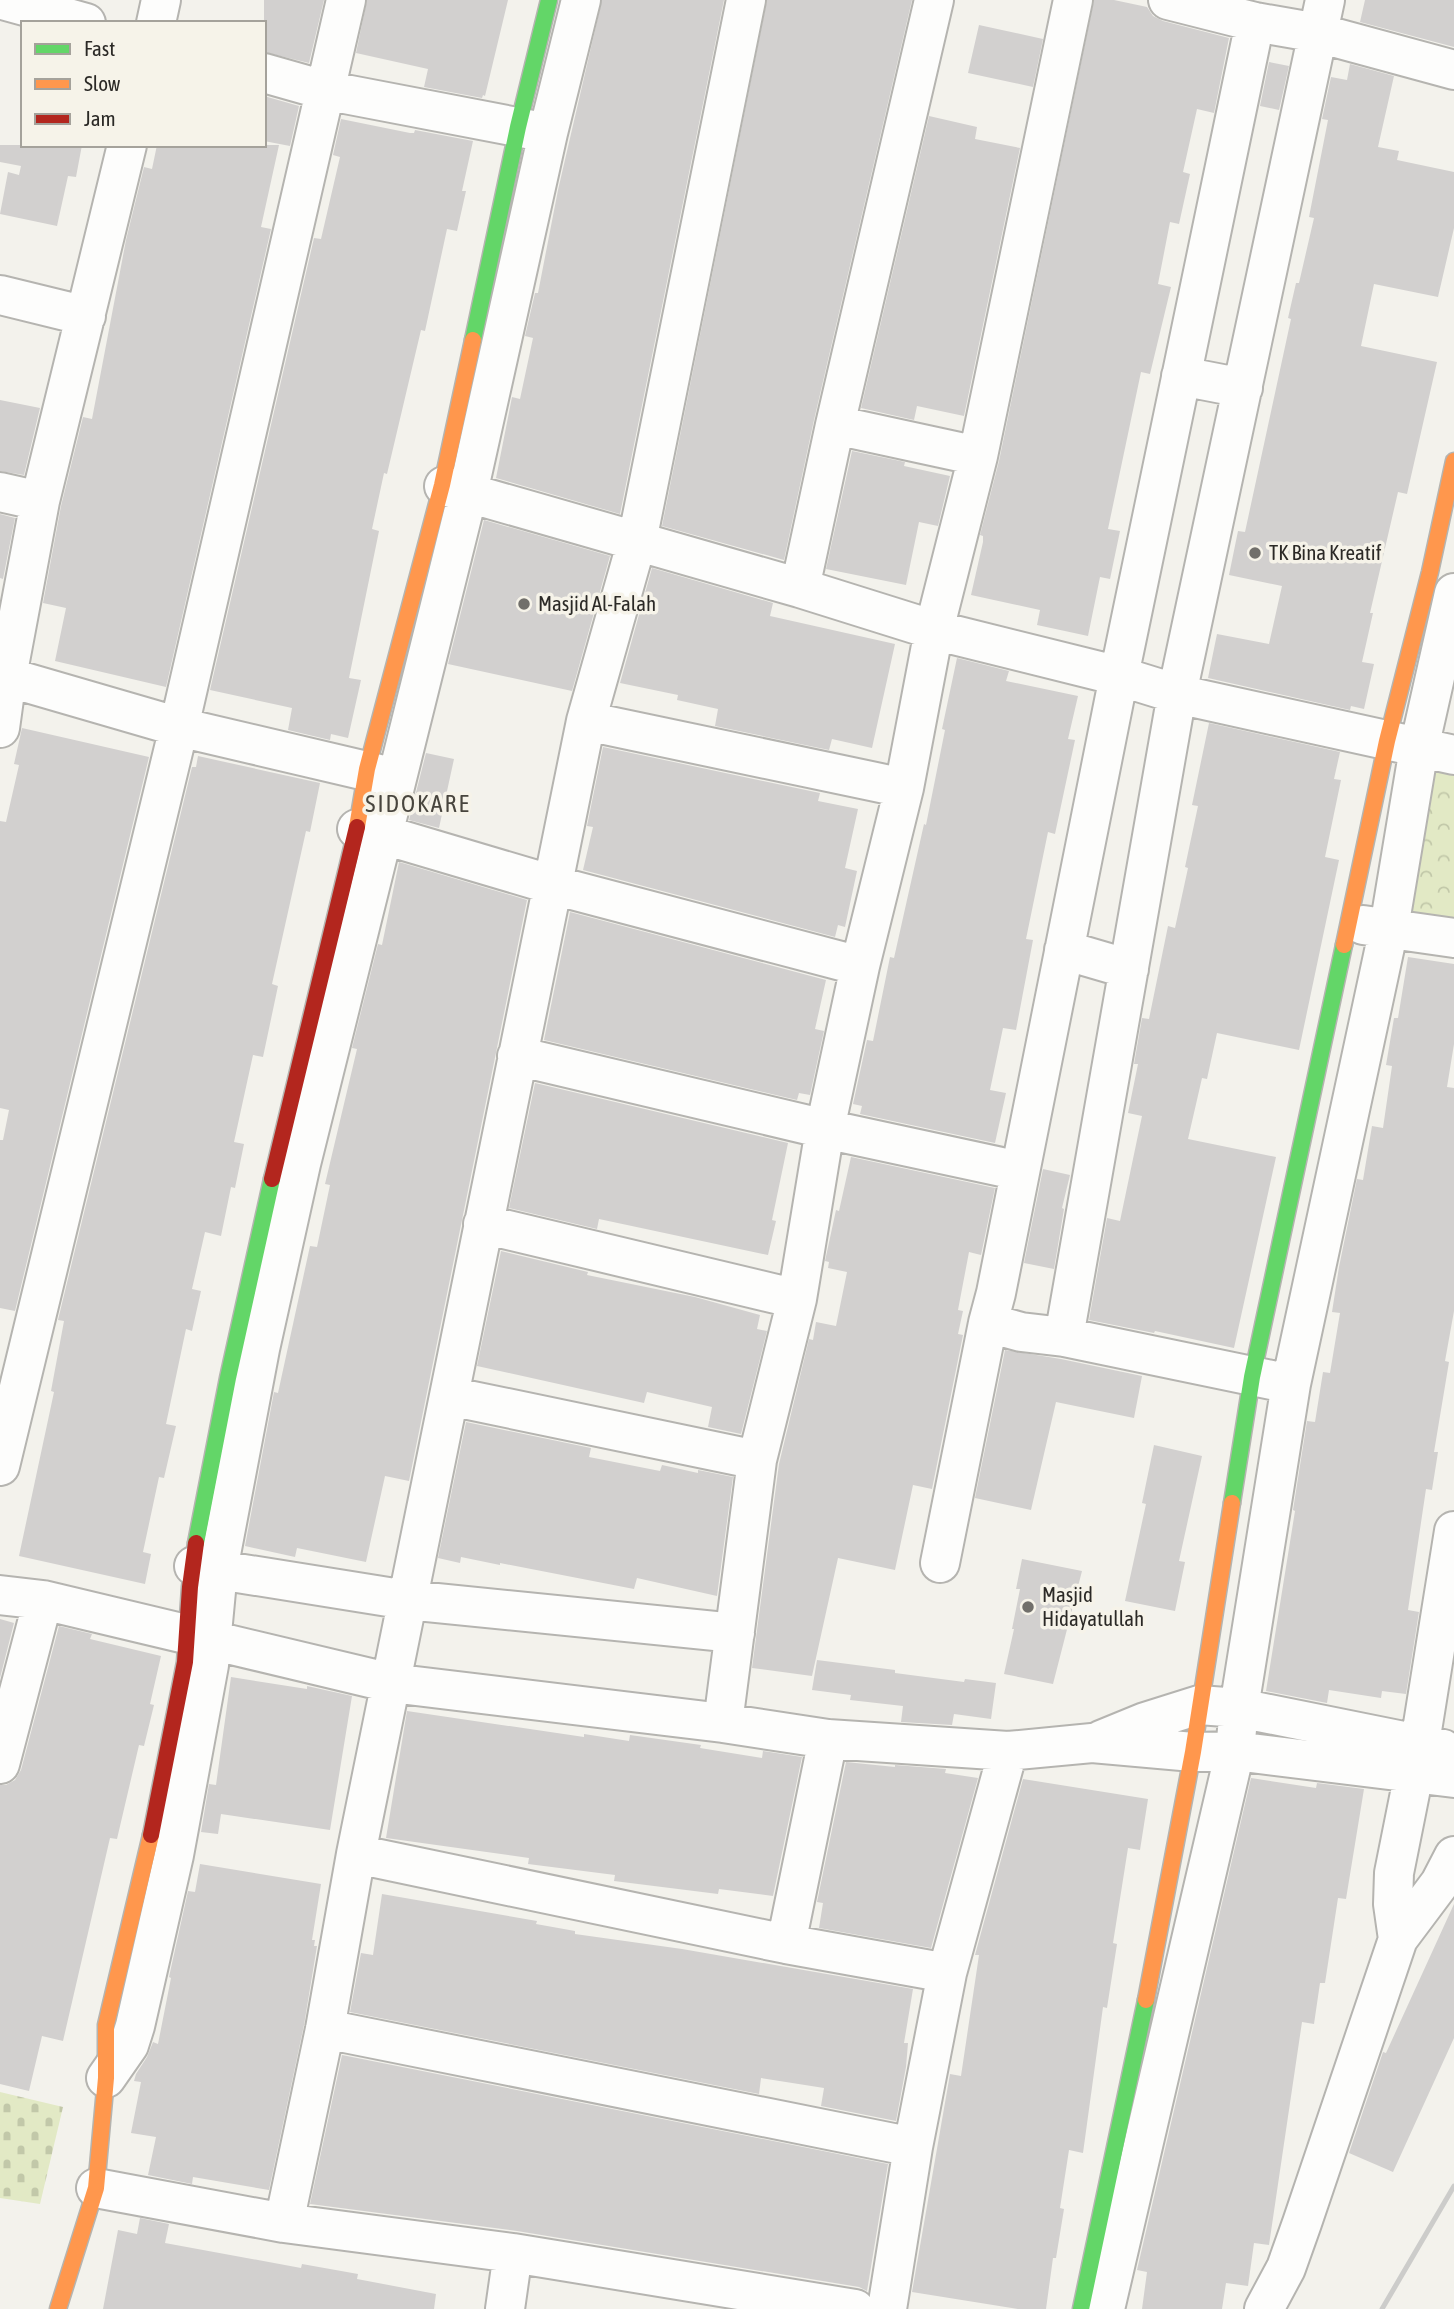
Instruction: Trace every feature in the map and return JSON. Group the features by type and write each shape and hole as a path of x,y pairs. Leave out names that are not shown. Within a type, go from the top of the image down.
{"street":[{"path":"3,0 79,21"},
{"path":"156,21 161,0"},
{"path":"0,1466 179,727 346,0"},
{"path":"58,2309 96,2188 106,2078 129,2045 135,2026 161,1853 209,1665 200,1638 205,1568 260,1349 283,1193 382,773 455,489 533,130 549,0"},
{"path":"533,130 581,0"},
{"path":"284,2223 325,2029 356,1854 407,1600 586,721 636,541 746,0"},
{"path":"800,588 934,0"},
{"path":"723,1723 757,1460 797,1299 825,1129 860,967 904,789 934,630 978,456 1073,0"},
{"path":"1168,0 1255,22 1321,16 1454,70"},
{"path":"1064,1338 1177,694 1321,16"},
{"path":"940,1563 1119,676 1255,22"},
{"path":"266,74 324,90 533,130"},
{"path":"0,728 4,676 40,501 127,147"},
{"path":"0,295 86,316"},
{"path":"1181,376 1243,388"},
{"path":"835,425 978,456"},
{"path":"1105,2309 1145,2079 1199,1705 1252,1377 1349,923 1420,748 1430,572 1454,461"},
{"path":"455,489 800,588 934,630 1119,676 1177,694 1420,748"},
{"path":"0,492 40,501"},
{"path":"1081,2309 1235,1751 1239,1708 1292,1384 1389,928 1420,748 1454,593"},
{"path":"4,676 179,727 382,773"},
{"path":"586,721 904,789"},
{"path":"369,832 552,885 860,967"},
{"path":"1349,923 1454,938"},
{"path":"1064,950 1129,969"},
{"path":"517,1056 825,1129 1020,1171"},
{"path":"483,1224 797,1299"},
{"path":"988,1323 1021,1332 1064,1338 1292,1384"},
{"path":"449,1396 757,1460"},
{"path":"1398,1939 1393,1904 1394,1873 1429,1756 1454,1531"},
{"path":"205,1568 407,1600 734,1633"},
{"path":"0,1595 43,1600 391,1684 723,1723 828,1739 1008,1751 1092,1743 1193,1752 1429,1756"},
{"path":"0,1764 43,1600"},
{"path":"1092,1743 1199,1705 1239,1708 1429,1756 1454,1778"},
{"path":"786,1944 828,1739"},
{"path":"887,2309 913,2147 947,1973 1008,1751"},
{"path":"356,1854 786,1944 947,1973"},
{"path":"1264,2309 1286,2268 1398,1939 1440,1883 1454,1856"},
{"path":"325,2029 913,2147"},
{"path":"96,2188 284,2223 513,2253 855,2309"},
{"path":"505,2309 513,2253"}],"green space":[{"path":"1422,763 1454,770 1454,920 1397,910"},
{"path":"0,2092 63,2107 40,2204 0,2198"}],"building":[{"path":"264,0 324,0 309,63 266,52"},
{"path":"367,0 508,0 485,96 482,98 424,87 428,69 356,53"},
{"path":"602,0 724,0 620,514 496,478 512,397 520,399 533,338 525,336 535,293 538,293 558,190"},
{"path":"767,0 912,0 784,560 662,526"},
{"path":"1094,0 1114,0 1147,7 1153,16 1163,21 1229,38 1214,113 1197,109 1183,172 1190,174 1179,224 1170,222 1158,284 1171,287 1150,374 1141,372 1108,529 1120,531 1110,579 1100,577 1088,636 1037,625 1040,610 971,595 983,542 983,536 980,535 999,461"},
{"path":"1365,0 1454,0 1454,47 1360,22"},
{"path":"979,25 1043,39 1033,87 968,73"},
{"path":"1269,62 1289,66 1279,110 1260,106"},
{"path":"1350,64 1394,76 1378,147 1399,151 1397,160 1454,172 1454,228 1438,297 1374,284 1361,346 1437,362 1407,494 1398,492 1370,613 1373,613 1362,662 1374,664 1364,709 1351,706 1350,710 1208,678 1217,634 1269,644 1282,586 1229,575 1238,531 1245,532 1291,319 1288,318 1314,218 1309,217 1328,120 1322,119 1331,77 1347,80"},
{"path":"266,97 299,106 290,146 266,141"},
{"path":"929,116 977,127 975,139 1020,148 964,416 917,406 914,420 861,408"},
{"path":"341,119 410,133 415,130 473,141 457,231 447,229 425,331 421,330 372,529 379,531 349,678 361,680 348,738 331,734 330,740 288,730 292,708 210,690 314,238 321,239 340,157 333,155"},
{"path":"0,145 82,147 76,177 68,176 57,226 0,214 8,172 19,175 21,166 0,162"},
{"path":"279,145 261,227 271,229 166,687 55,661 66,608 43,603 61,506 83,417 92,419 126,240 144,167 152,169 157,147"},
{"path":"0,400 40,408 24,475 0,471"},
{"path":"852,451 905,462 904,466 950,476 938,526 919,522 906,585 826,569"},
{"path":"0,514 15,518 3,579 0,578"},
{"name":"Masjid Al-Falah","path":"484,520 610,556 572,691 448,664"},
{"path":"652,568 773,603 770,616 895,644 872,748 832,739 829,750 715,726 718,709 677,700 678,695 620,683"},
{"path":"957,658 1009,671 1006,681 1078,696 1068,739 1075,740 1055,834 1048,832 1026,939 1033,940 1016,1030 1003,1028 990,1090 1006,1093 995,1143 860,1114 862,1106 853,1104 867,1040 873,1041 890,957 894,958 924,824 926,825"},
{"path":"1209,723 1340,752 1334,779 1341,780 1325,857 1339,860 1299,1050 1217,1033 1207,1079 1202,1078 1188,1139 1276,1157 1234,1348 1089,1320 1107,1218 1120,1221 1142,1116 1128,1113 1138,1064 1134,1064 1142,1018 1149,1019 1168,926 1175,928 1198,806 1192,805"},
{"path":"22,728 149,757 15,1311 0,1308 0,1140 3,1140 9,1110 0,1108 0,821 6,822 19,765 14,764"},
{"path":"603,747 820,793 818,801 858,809 845,868 857,871 845,927 838,925 835,937 583,870 593,827 587,826"},
{"path":"426,753 454,759 439,828 409,820"},
{"path":"198,756 320,783 310,832 306,831 272,984 278,986 263,1057 253,1055 234,1142 244,1144 235,1188 231,1187 221,1236 205,1232 192,1289 201,1291 192,1331 186,1329 166,1424 176,1426 164,1478 159,1477 143,1552 151,1554 145,1584 19,1556 54,1392 51,1391 64,1321 58,1320 192,767 196,767"},
{"path":"399,862 527,900 409,1481 385,1476 366,1562 297,1548 295,1557 245,1546 274,1392 278,1393 310,1246 317,1247 330,1185 325,1184 357,1049 352,1048 378,944 382,945"},
{"path":"570,912 826,980 815,1029 824,1031 810,1095 799,1093 797,1100 544,1040"},
{"path":"1408,957 1454,964 1454,1044 1447,1087 1454,1088 1454,1311 1445,1361 1449,1362 1434,1452 1438,1452 1432,1490 1426,1489 1408,1610 1419,1612 1406,1694 1382,1691 1381,1698 1329,1690 1327,1703 1266,1691 1307,1421 1315,1422 1323,1372 1330,1373 1340,1313 1332,1312 1339,1267 1357,1179 1363,1180 1372,1126 1383,1128 1392,1066 1386,1065 1394,1018 1398,1018"},
{"path":"535,1083 788,1143 772,1220 776,1221 768,1255 599,1219 597,1229 509,1208"},
{"path":"851,1157 995,1188 981,1255 969,1252 958,1310 963,1311 958,1334 963,1335 932,1489 913,1485 895,1570 838,1558 812,1676 752,1668 779,1464 809,1339 813,1340 816,1322 836,1326 847,1272 828,1268 829,1262 825,1261"},
{"path":"1043,1169 1070,1175 1062,1208 1064,1209 1054,1269 1024,1263"},
{"path":"501,1251 588,1272 587,1275 695,1297 760,1315 757,1329 767,1331 741,1434 708,1427 712,1407 647,1392 644,1403 477,1366"},
{"path":"1005,1350 1142,1376 1134,1418 1056,1402 1031,1510 975,1498"},
{"path":"466,1422 591,1448 589,1457 660,1471 662,1465 733,1477 717,1596 637,1578 634,1589 500,1563 461,1557 460,1563 438,1558"},
{"path":"1154,1445 1202,1456 1179,1561 1185,1562 1175,1611 1125,1601 1146,1504 1142,1503"},
{"path":"1022,1559 1082,1571 1053,1684 1004,1674 1014,1629 1020,1589 1016,1589"},
{"path":"0,1619 14,1623 0,1678"},
{"path":"59,1626 92,1634 90,1639 161,1656 150,1704 154,1705 144,1746 139,1745 117,1839 110,1838 63,2041 42,2036 29,2091 0,2084 0,1785 15,1780 21,1770"},
{"path":"817,1660 964,1682 965,1679 996,1683 991,1719 954,1714 952,1725 901,1722 903,1706 850,1700 851,1695 812,1690"},
{"path":"231,1677 307,1689 307,1686 352,1696 330,1830 221,1814 218,1834 201,1832 209,1784 216,1785"},
{"path":"407,1711 584,1737 584,1734 629,1741 630,1735 701,1745 700,1748 762,1758 763,1751 802,1757 773,1896 719,1889 718,1894 614,1881 615,1875 528,1864 529,1858 386,1838"},
{"path":"846,1762 946,1769 945,1773 978,1778 931,1948 819,1928 823,1903 817,1902"},
{"path":"1251,1778 1316,1788 1317,1783 1364,1789 1346,1899 1338,1898 1325,1983 1320,1983 1314,2024 1302,2022 1269,2245 1254,2243 1248,2286 1226,2283 1222,2309 1142,2309 1147,2272 1137,2270"},
{"path":"1023,1779 1148,1799 1140,1850 1128,1848 1113,1943 1117,1944 1107,2008 1103,2007 1083,2153 1069,2150 1060,2208 1064,2209 1056,2258 1053,2258 1046,2309 1018,2309 912,2292 950,2074 961,2076 979,1955 975,1955"},
{"path":"200,1864 321,1884 312,1940 315,1940 314,1946 317,1946 304,2025 269,2190 193,2177 192,2184 148,2175 156,2137 131,2133 141,2082 134,2081 153,2042 158,2044 188,1891 195,1892"},
{"path":"382,1894 537,1921 536,1924 575,1931 575,1934 682,1949 913,1989 904,2043 908,2043 906,2067 896,2121 821,2106 824,2088 761,2078 759,2094 350,2012 361,1953 373,1955"},
{"path":"1454,1904 1454,2038 1393,2172 1349,2153 1383,2052 1386,2053"},
{"path":"342,2055 888,2164 867,2291 859,2287 517,2231 310,2204"},
{"path":"140,2218 169,2224 165,2243 301,2268 302,2264 358,2274 357,2279 436,2294 434,2309 103,2309 118,2230 137,2234"}],"railway":[{"path":"1382,2309 1454,2186"}],"traffic: fast":[{"path":"473,340 518,127 549,0"},
{"path":"1232,1503 1252,1377 1344,945"},
{"path":"196,1543 228,1378 272,1179"},
{"path":"1081,2309 1146,2000"}],"traffic: slow":[{"path":"357,827 367,769 442,485 473,340"},
{"path":"1344,945 1387,741 1430,572 1454,461"},
{"path":"1146,2000 1193,1752 1232,1503"},
{"path":"58,2309 96,2188 106,2078 106,2025 151,1835"}],"traffic: jam":[{"path":"272,1179 357,827"},
{"path":"151,1835 185,1662 196,1543"}],"place":[{"name":"TK Bina Kreatif","path":"1255,553"},
{"name":"Masjid Al-Falah","path":"524,604"},
{"name":"Masjid Hidayatullah","path":"1028,1607"}],"district":[{"name":"SIDOKARE","path":"418,804"}]}
